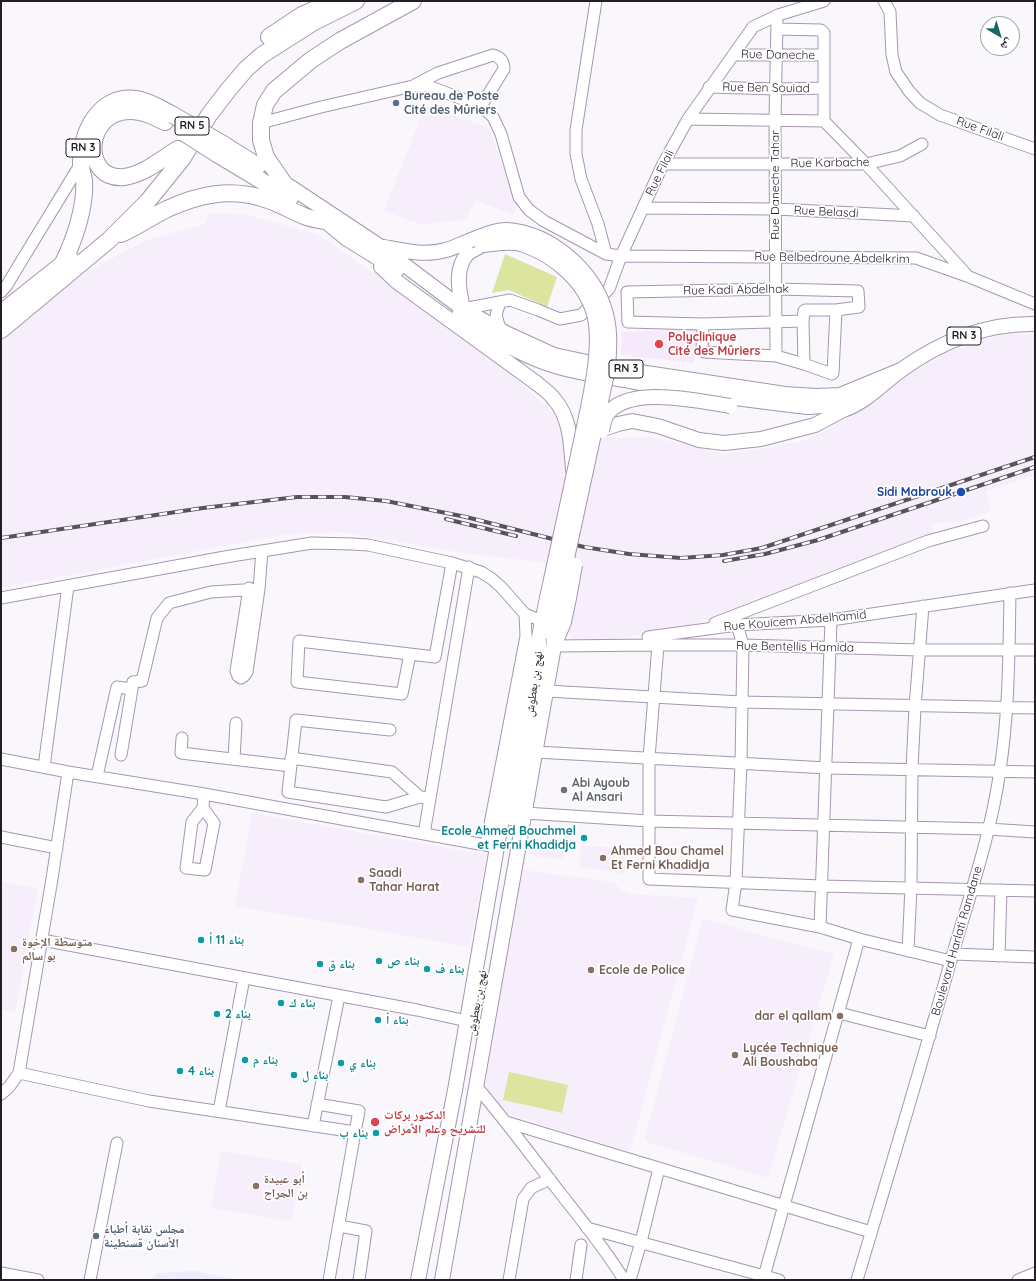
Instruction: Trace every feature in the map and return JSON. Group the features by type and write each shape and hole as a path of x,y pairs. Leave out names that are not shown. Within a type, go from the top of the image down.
{"highway":[{"name":"RN 5","path":"62,265 112,223 154,180 178,149 214,94 253,50 302,15 334,1"},
{"name":"RN 5","path":"109,240 148,201 164,182 182,159 209,115 246,69 262,54 284,40 314,22 356,1"},
{"path":"283,182 266,157 261,140 261,123 265,105 274,91 311,60 340,41 413,1"},
{"name":"RN 3","path":"1,313 62,265 70,249 81,213 84,180 80,165 85,136 91,122 99,112 110,104 122,100 135,99 146,101 171,119 220,149 283,182"},
{"name":"RN 3","path":"171,119 131,110 116,113 104,120 97,132 92,148 95,160 104,172 114,177 125,177 141,172 178,149"},
{"name":"RN 3","path":"220,149 273,187 325,221"},
{"name":"RN 3","path":"1,330 109,240 166,210 185,202 222,193 238,193 264,198 305,216 325,221"}],"main road":[{"name":"RN 3","path":"283,182 378,245 463,308 500,329 554,355 620,368 785,394 816,396 840,394 901,370"},
{"name":"RN 3","path":"325,221 367,252 396,281 535,382 554,399 564,416 570,434 574,474"},
{"path":"378,245 414,253 431,253 447,250 486,234 506,230 523,233 561,250 575,262 587,275 599,294 607,315 610,341 608,369 552,625 554,646 546,694"},
{"path":"463,308 458,277 462,262 469,253 482,245 500,243 520,244 557,262 572,275 586,294 595,317 597,338 590,401 574,474 558,597"},
{"name":"RN 3","path":"357,246 409,277 476,327 511,348 538,360 571,370 677,390 807,407 844,403 901,370 921,356 974,332 1001,325 1035,324"},
{"path":"602,429 632,421 658,426 699,440 724,443 761,439 815,425 860,403 901,370"},
{"path":"539,637 542,621 558,597 605,418 611,410 622,403 636,398 651,397 688,400 807,415 820,415 845,409"},
{"name":"نهج بن بعطوش","path":"418,1280 467,1021 491,846 529,662 539,637"},
{"name":"نهج بن بعطوش","path":"427,1280 541,656 539,637"},
{"name":"نهج بن بعطوش","path":"442,1280 546,694"},
{"name":"نهج بن بعطوش","path":"433,1280 529,762 546,694"}],"street":[{"path":"596,1 576,130 576,154 580,179 598,224 606,254"},
{"name":"Rue Filali","path":"463,308 510,300 560,319 581,315 609,289 621,256 643,208 688,119 709,87 753,27 778,15 824,1"},
{"name":"Rue Filali","path":"884,1 890,12 892,55 896,72 908,91 920,103 940,115 1035,149"},
{"name":"Rue Daneche Tahar","path":"776,356 776,209 774,120 778,15"},
{"path":"777,29 821,30 824,33 824,121 914,216 967,276"},
{"path":"413,86 438,73 493,54 502,60 504,69 480,106"},
{"name":"Rue Daneche","path":"733,54 824,56"},
{"path":"261,123 321,107 413,86 428,86 480,106 493,117 501,134 519,197 529,210 544,221 606,254"},
{"name":"Rue Ben Souiad","path":"709,87 775,89 824,88"},
{"path":"688,119 824,121"},
{"name":"Rue Karbache","path":"664,164 866,164 900,156 922,144"},
{"path":"1,292 7,285 80,165"},
{"name":"Rue Belasdi","path":"643,208 776,209 914,216"},
{"name":"Rue Belbedroune Abdelkrim","path":"606,254 621,256 916,258 967,276 1035,304"},
{"name":"Rue Kadi Abdelhak","path":"703,324 628,322 627,292 776,290 859,292 858,308 836,310"},
{"path":"500,302 496,315 500,329"},
{"path":"803,321 703,324 702,349 704,352 776,356 833,374 836,310 804,311 804,364"},
{"path":"697,630 928,541 983,526"},
{"path":"1,598 224,557 312,543 352,544 368,545 469,567 492,579 501,587 524,614 542,621"},
{"path":"247,638 254,589 262,551"},
{"path":"410,654 402,694 297,682 300,641 410,654 435,657 452,563"},
{"path":"424,834 425,798 469,567"},
{"path":"44,767 54,660 68,586"},
{"path":"121,755 133,682 142,681 157,618 169,603 211,592 254,589"},
{"name":"Rue Kouicem Abdelhamid","path":"554,646 602,645 656,640 697,630 738,625 831,620 1035,590"},
{"name":"Boulevard Harlati Ramdane","path":"857,1280 930,1036 988,829 1000,770 1006,708 1010,593"},
{"path":"908,951 911,887 912,769 923,606"},
{"path":"1,759 491,846 526,636 524,614"},
{"path":"820,927 827,768 831,620"},
{"path":"738,625 743,645 740,823 736,882 732,910 820,927 859,939 908,951 952,958 999,956 1035,957"},
{"path":"656,640 654,697 649,758 649,879 822,886 1035,891"},
{"name":"Rue Bentellis Hamida","path":"656,640 743,645 920,650 1035,650"},
{"path":"97,776 117,687 132,689"},
{"path":"546,694 654,697 828,705 1035,708"},
{"path":"390,730 296,720 288,792 386,807 425,798"},
{"path":"234,759 236,723"},
{"path":"182,738 181,753 234,759 291,762 392,772 425,798"},
{"path":"536,753 827,768 1000,770 1035,772"},
{"path":"1,1094 9,1087 19,1073 57,848 68,772"},
{"path":"203,808 214,823 205,870 186,868 192,822 203,808 204,794"},
{"path":"525,813 649,821 988,829 1035,832"},
{"path":"1,837 57,848"},
{"path":"999,956 1001,890"},
{"path":"764,1278 859,939"},
{"path":"42,940 467,1021"},
{"path":"219,1111 244,978"},
{"path":"313,1126 339,996"},
{"path":"839,1013 930,1036"},
{"path":"19,1073 149,1101 355,1132"},
{"path":"476,1086 506,1122 614,1263 624,1280"},
{"path":"317,1104 359,1111 329,1280"},
{"path":"506,1122 871,1232"},
{"path":"90,1280 117,1143"},
{"path":"630,1280 659,1168"},
{"path":"509,1280 523,1199 531,1188 550,1180"},
{"path":"339,1226 366,1232 359,1280"},
{"path":"587,1228 641,1242 764,1278 779,1280"},
{"path":"576,1280 581,1245"},
{"path":"1,1273 38,1280"},
{"path":"1018,1280 1035,1273"}],"shaded area":[{"path":"425,106 488,127 518,205 513,215 475,200 466,219 422,225 384,211"},
{"path":"209,213 244,214 317,234 399,290 506,370 559,418 612,438 651,437 728,454 800,442 831,428 912,372 949,352 1003,334 1035,334 1035,475 986,491 991,511 960,522 931,523 936,536 715,619 659,632 588,643 574,640 567,628 559,574 541,562 468,554 342,532 283,535 1,588 1,335 85,273 146,240 205,224"},
{"name":"Polyclinique Cité des Mûriers","path":"697,329 694,363 621,355 622,332"},
{"name":"Saadi Tahar Harat","path":"252,813 487,855 470,947 235,906"},
{"path":"528,843 563,844 563,859 538,857 527,853"},
{"name":"Ahmed Bou Chamel Et Ferni Khadidja","path":"581,846 627,848 624,874 579,867"},
{"name":"Ecole de Police","path":"522,870 614,882 619,888 629,894 698,898 630,1152 507,1114 485,1088"},
{"name":"متوسطة الإخوة بو سالم","path":"1,882 38,888 15,1012 1,1010"},
{"name":"Lycée Technique Ali Boushaba","path":"703,918 834,954 768,1178 644,1141"},
{"name":"أبو عبيدة بن الجراح","path":"221,1151 302,1164 292,1222 211,1208"},
{"path":"196,1271 236,1280 150,1280 158,1273"}],"green space":[{"path":"505,254 557,277 547,307 509,290 492,293"},
{"path":"509,1072 568,1085 562,1113 503,1100"}],"railway":[{"path":"1,538 203,508 297,497 345,497 386,501 466,517 584,547 629,554 681,558 723,555 762,548 1035,457"},
{"path":"724,561 765,554 818,540 1035,467"},
{"path":"446,519 516,536"}],"place":[{"name":"Bureau de Poste Cité des Mûriers","path":"396,103"},
{"name":"Polyclinique Cité des Mûriers","path":"659,344"},
{"name":"Sidi Mabrouk","path":"961,492"},
{"name":"Abi Ayoub Al Ansari","path":"564,790"},
{"name":"Ecole Ahmed Bouchmel et Ferni Khadidja","path":"584,838"},
{"name":"Ahmed Bou Chamel Et Ferni Khadidja","path":"603,858"},
{"name":"Saadi Tahar Harat","path":"361,880"},
{"name":"بناء 11 أ","path":"201,940"},
{"name":"متوسطة الإخوة بو سالم","path":"14,949"},
{"name":"بناء ص","path":"379,961"},
{"name":"بناء ق","path":"320,964"},
{"name":"بناء ف","path":"427,969"},
{"name":"Ecole de Police","path":"591,970"},
{"name":"بناء ك","path":"281,1003"},
{"name":"بناء 2","path":"217,1014"},
{"name":"dar el qallam","path":"840,1016"},
{"name":"بناء أ","path":"378,1020"},
{"name":"Lycée Technique Ali Boushaba","path":"735,1055"},
{"name":"بناء م","path":"245,1060"},
{"name":"بناء ي","path":"341,1063"},
{"name":"بناء 4","path":"180,1071"},
{"name":"بناء ل","path":"294,1075"},
{"name":"الدكتور بركات للتشريح وعلم الأمراض","path":"375,1122"},
{"name":"بناء ب","path":"376,1133"},
{"name":"أبو عبيدة بن الجراح","path":"256,1186"},
{"name":"مجلس نقابة أطباء الأسنان قسنطينة","path":"96,1236"}]}
